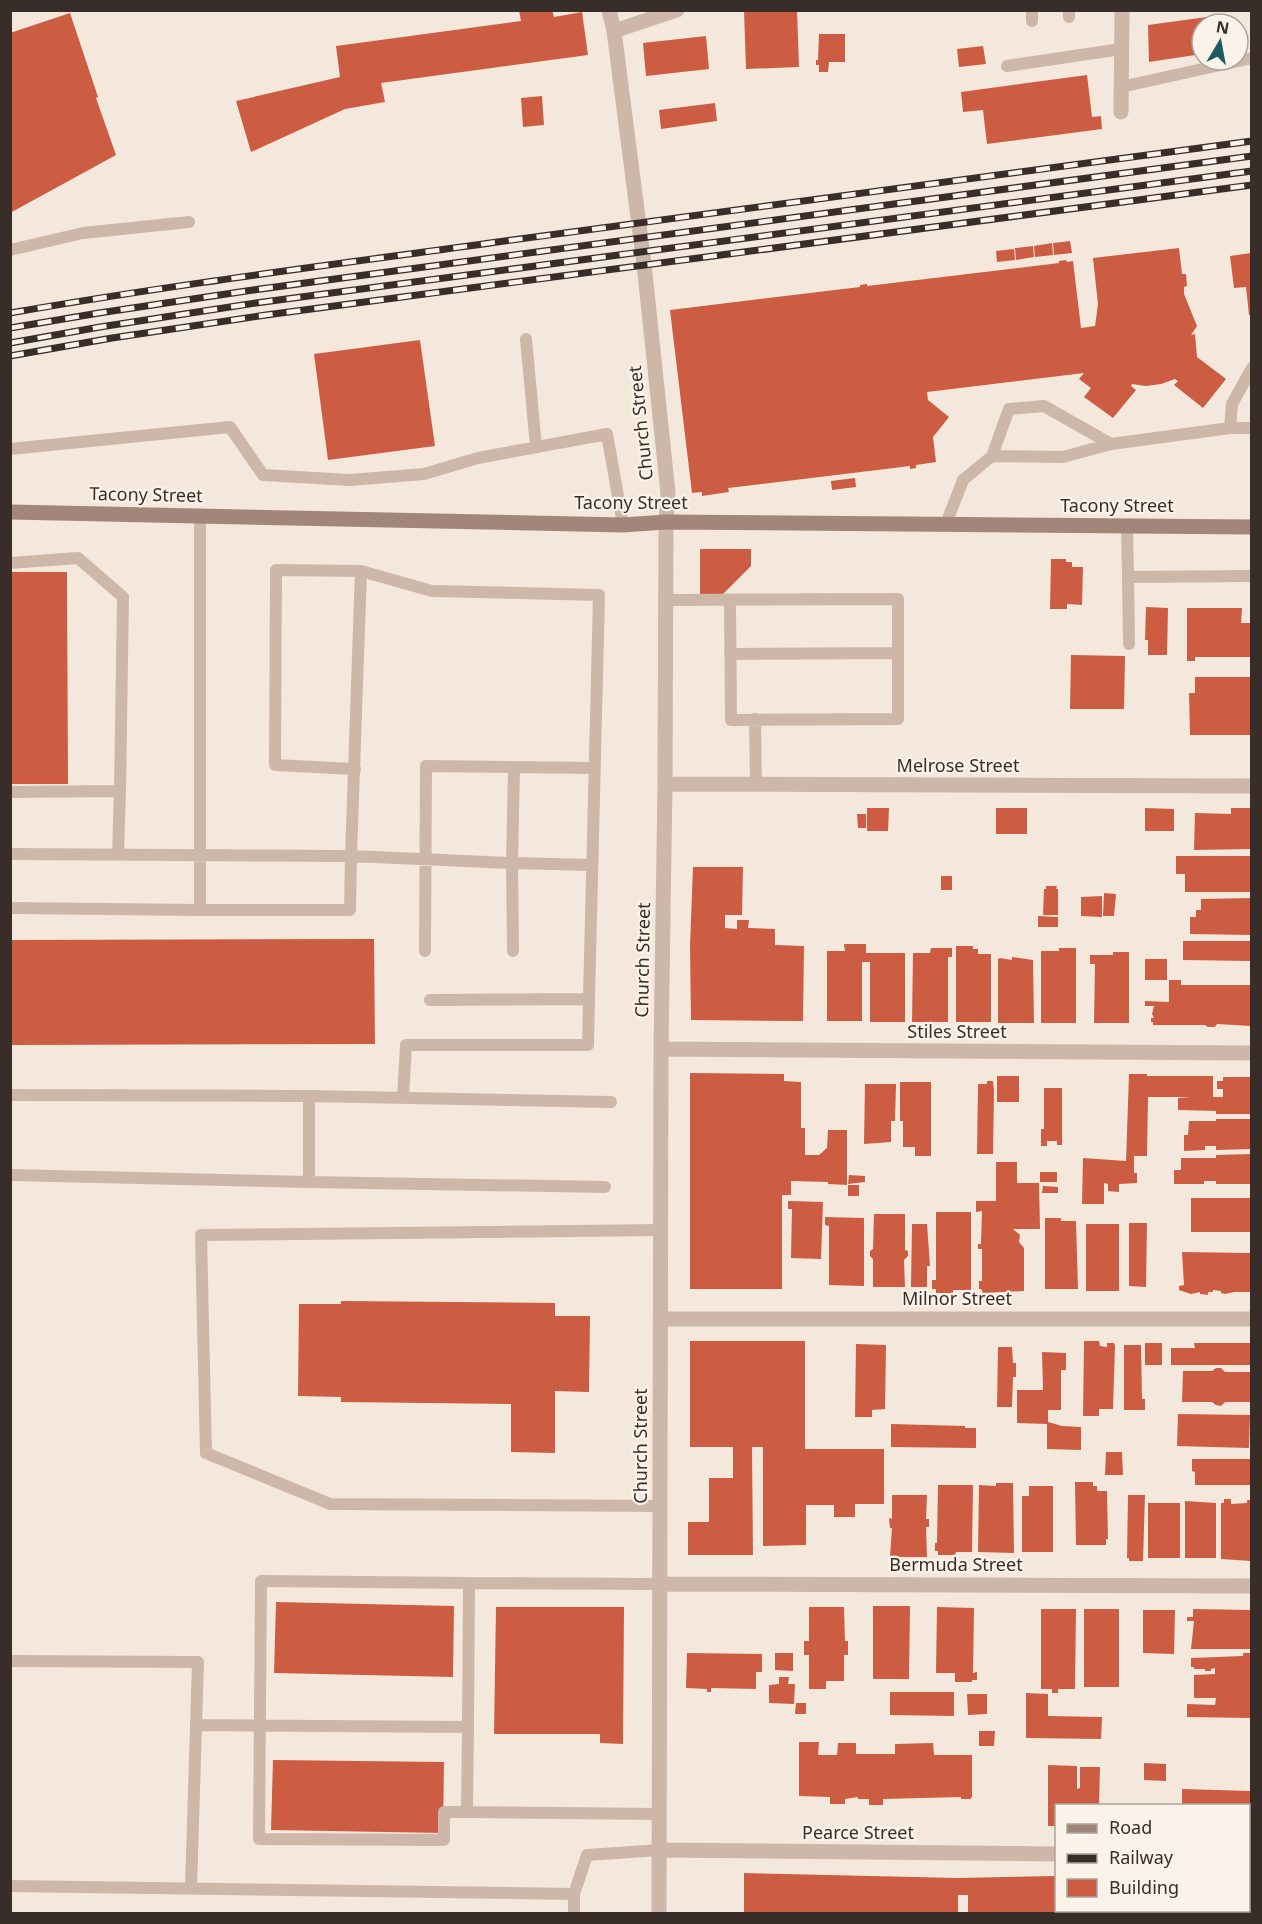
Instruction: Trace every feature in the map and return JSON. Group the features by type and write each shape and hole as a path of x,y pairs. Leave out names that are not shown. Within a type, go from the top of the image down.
{"main road":[{"name":"Tacony Street","path":"10,512 623,525 666,522 1251,527"}],"street":[{"name":"Church Street","path":"609,10 614,31 644,264 668,493 661,1049 659,1914"},
{"path":"614,31 677,10"},
{"path":"1121,112 1122,10"},
{"name":"Melrose Street","path":"665,784 1251,786"},
{"name":"Stiles Street","path":"661,1049 1251,1053"},
{"name":"Milnor Street","path":"662,1319 1251,1319"},
{"name":"Bermuda Street","path":"660,1584 1251,1586"},
{"name":"Pearce Street","path":"660,1850 1055,1854"}],"lane":[{"path":"1007,66 1121,49"},
{"path":"1121,87 1251,58"},
{"path":"10,250 83,233 189,222"},
{"path":"526,339 536,447"},
{"path":"1230,428 1232,404 1251,368"},
{"path":"946,524 963,480 992,456 1009,409 1044,406 1111,444"},
{"path":"10,449 230,427 263,475 350,480 424,474 478,458 607,434 623,525"},
{"path":"992,456 1063,457 1111,444 1230,428 1251,429"},
{"path":"200,515 200,910"},
{"path":"1127,526 1129,644"},
{"path":"10,562 78,558 123,597 118,854"},
{"path":"355,769 274,765 276,570 361,571 432,591 598,595 588,1045 405,1045 403,1098"},
{"path":"10,908 350,910 361,571"},
{"path":"1128,577 1251,576"},
{"path":"666,600 898,599 898,719 731,720 730,600"},
{"path":"730,654 898,653"},
{"path":"755,720 756,785"},
{"path":"425,951 426,766 593,768"},
{"path":"513,951 514,768"},
{"path":"10,792 120,791"},
{"path":"10,854 351,856 591,865"},
{"path":"430,1000 589,999"},
{"path":"10,1095 309,1096 611,1102"},
{"path":"309,1096 309,1182"},
{"path":"10,1175 605,1187"},
{"path":"660,1506 330,1504 206,1454 201,1235 662,1230"},
{"path":"660,1584 261,1581 259,1839 444,1840 444,1812 660,1814"},
{"path":"468,1812 470,1583"},
{"path":"10,1661 198,1662 191,1888"},
{"path":"197,1725 468,1727"},
{"path":"573,1914 574,1894 587,1855 660,1850"},
{"path":"10,1886 574,1894"}],"building":[{"path":"519,10 552,10 554,17 582,12 588,55 381,83 385,102 345,109 251,152 236,101 340,77 336,46 521,21"},
{"path":"744,10 797,10 799,67 746,69"},
{"path":"70,13 116,155 10,213 10,33"},
{"path":"1190,19 1190,56 1149,62 1148,25"},
{"path":"819,34 845,34 845,62 829,62 828,72 819,72 819,65 816,65"},
{"path":"706,36 709,69 646,76 643,43"},
{"path":"983,46 986,64 959,67 957,49"},
{"path":"1087,75 1092,117 1101,116 1102,129 987,144 983,110 963,112 961,92"},
{"path":"542,96 544,125 523,127 521,98"},
{"path":"715,103 717,121 661,129 659,110"},
{"path":"1070,241 1072,253 1054,255 1053,243"},
{"path":"1052,243 1053,255 1035,257 1034,246"},
{"path":"1033,246 1034,257 1016,260 1015,248"},
{"path":"1179,248 1182,274 1186,274 1187,286 1184,287 1184,294 1197,326 1191,335 1195,334 1197,357 1226,379 1203,408 1174,385 1178,381 1175,379 1146,386 1132,384 1131,386 1136,390 1113,418 1084,397 1091,388 1079,379 1084,373 927,392 928,400 949,417 933,437 936,462 916,465 916,468 910,469 910,466 728,488 729,492 702,496 702,492 692,493 670,310 860,287 860,285 867,284 867,286 1059,263 1059,261 1066,260 1067,262 1073,261 1081,328 1095,326 1098,304 1093,258"},
{"path":"1014,249 1015,260 997,262 996,251"},
{"path":"1251,253 1251,315 1249,315 1246,287 1234,288 1230,256"},
{"path":"420,340 435,446 328,460 314,354"},
{"path":"855,478 856,487 832,490 831,481"},
{"path":"700,549 751,549 751,566 719,598 700,598"},
{"path":"1051,559 1066,559 1066,562 1072,562 1072,567 1083,567 1082,605 1067,604 1067,609 1050,609"},
{"path":"10,572 67,572 68,784 10,784"},
{"path":"1146,607 1168,608 1167,655 1148,655 1148,640 1145,640"},
{"path":"1187,608 1242,608 1241,623 1251,623 1251,657 1195,657 1195,661 1187,661"},
{"path":"1071,655 1125,656 1124,709 1070,709"},
{"path":"1195,677 1251,677 1251,735 1190,735 1189,693 1195,693"},
{"path":"867,808 889,808 888,831 867,831"},
{"path":"996,808 1027,808 1027,834 996,834"},
{"path":"1145,808 1174,809 1174,831 1145,831"},
{"path":"1231,808 1251,808 1251,849 1194,850 1195,813 1231,814"},
{"path":"857,814 866,814 866,828 858,828"},
{"path":"1176,856 1251,856 1251,892 1185,892 1185,874 1176,874"},
{"path":"693,867 743,867 742,915 725,915 725,928 737,929 737,920 749,920 748,928 775,929 775,945 804,946 803,1021 691,1020 690,946"},
{"path":"941,876 952,876 952,890 941,890"},
{"path":"1046,886 1057,886 1058,915 1043,915"},
{"path":"1104,893 1116,894 1114,916 1103,916"},
{"path":"1102,896 1102,917 1081,916 1081,897"},
{"path":"1251,898 1251,935 1190,934 1190,917 1196,917 1196,910 1201,910 1201,899"},
{"path":"1038,916 1058,917 1058,927 1038,927"},
{"path":"374,939 375,1044 10,1045 10,940"},
{"path":"1183,941 1251,941 1251,961 1183,960"},
{"path":"844,944 866,944 866,953 905,953 905,1022 870,1022 870,962 862,962 862,1021 827,1021 827,951 845,951"},
{"path":"956,946 973,946 973,949 978,949 978,954 991,954 991,1022 956,1022"},
{"path":"931,948 952,948 952,957 948,957 948,1022 912,1022 913,953 930,953"},
{"path":"1059,948 1076,948 1076,1023 1041,1023 1041,951 1059,951"},
{"path":"1113,952 1129,952 1129,1023 1094,1023 1095,964 1090,964 1090,955 1113,955"},
{"path":"1012,957 1033,960 1034,1023 998,1023 998,959 1012,960"},
{"path":"1145,959 1167,959 1167,980 1145,980"},
{"path":"1169,980 1181,980 1181,985 1251,985 1251,1026 1153,1025 1151,1018 1154,1018 1152,1014 1154,1006 1145,1006 1145,1001 1169,1002"},
{"path":"690,1073 784,1074 784,1081 801,1082 801,1128 805,1128 805,1155 819,1155 827,1148 828,1130 847,1130 847,1185 791,1181 791,1195 782,1195 782,1289 690,1289"},
{"path":"1129,1074 1213,1076 1213,1097 1223,1097 1223,1089 1217,1089 1217,1081 1223,1081 1223,1077 1251,1077 1251,1114 1216,1114 1216,1111 1178,1110 1178,1098 1190,1097 1148,1097 1147,1156 1134,1156 1134,1173 1137,1173 1137,1183 1119,1184 1119,1192 1108,1191 1108,1184 1104,1183 1104,1204 1082,1204 1083,1158 1126,1161"},
{"path":"997,1076 1019,1076 1019,1102 997,1102"},
{"path":"987,1081 993,1081 994,1091 993,1154 977,1154 978,1084 987,1084"},
{"path":"900,1082 931,1082 931,1156 915,1156 915,1147 903,1147"},
{"path":"865,1084 896,1084 895,1121 891,1121 891,1142 864,1144"},
{"path":"1044,1088 1062,1088 1062,1145 1057,1145 1057,1141 1047,1141 1047,1146 1041,1146 1041,1129 1044,1129"},
{"path":"1216,1119 1251,1119 1251,1149 1216,1150 1216,1146 1205,1146 1205,1150 1184,1151 1184,1135 1188,1135 1189,1121 1216,1121"},
{"path":"1251,1154 1251,1184 1216,1184 1216,1181 1204,1181 1204,1184 1174,1184 1174,1170 1181,1170 1181,1158 1216,1158 1216,1155"},
{"path":"996,1162 1017,1162 1017,1183 1039,1183 1040,1229 1013,1229 1020,1235 1019,1242 1024,1248 1024,1291 983,1293 979,1289 979,1281 982,1281 982,1249 978,1249 978,1244 981,1244 982,1211 976,1212 976,1201 996,1201"},
{"path":"1040,1172 1057,1172 1057,1182 1040,1182"},
{"path":"849,1175 865,1176 865,1182 848,1184"},
{"path":"848,1185 859,1185 859,1196 848,1196"},
{"path":"1043,1186 1058,1187 1058,1193 1042,1193"},
{"path":"1191,1198 1251,1198 1251,1232 1191,1232"},
{"path":"788,1201 823,1202 821,1259 791,1258 792,1209 788,1209"},
{"path":"936,1212 971,1212 971,1290 936,1293 936,1289 932,1289 932,1280 936,1280"},
{"path":"874,1214 905,1214 905,1250 908,1251 908,1256 904,1260 905,1287 873,1287 873,1259 870,1251 873,1249"},
{"path":"825,1217 864,1218 864,1286 829,1285 829,1226 825,1225"},
{"path":"1045,1218 1076,1221 1078,1289 1045,1289"},
{"path":"1129,1223 1147,1223 1146,1287 1129,1286"},
{"path":"912,1224 927,1224 930,1266 927,1266 927,1287 911,1287"},
{"path":"1086,1224 1119,1224 1119,1291 1086,1291"},
{"path":"1182,1252 1251,1253 1251,1292 1225,1294 1213,1290 1213,1292 1208,1292 1208,1295 1200,1294 1200,1292 1191,1294 1179,1290 1179,1286 1184,1285"},
{"path":"341,1301 555,1303 555,1316 590,1316 589,1392 555,1391 555,1453 511,1452 511,1404 341,1402 341,1397 298,1396 299,1304 341,1304"},
{"path":"690,1341 805,1341 805,1449 884,1449 884,1504 855,1504 855,1517 834,1517 834,1505 806,1505 806,1545 763,1546 763,1447 752,1447 753,1555 688,1555 688,1522 709,1522 709,1478 733,1478 733,1447 690,1447"},
{"path":"1084,1341 1099,1341 1100,1346 1107,1347 1107,1343 1114,1343 1115,1346 1113,1409 1099,1409 1099,1416 1083,1416"},
{"path":"1145,1343 1162,1343 1162,1365 1145,1365"},
{"path":"1194,1343 1251,1343 1251,1365 1171,1365 1171,1348 1195,1348"},
{"path":"856,1344 886,1345 885,1409 872,1410 872,1417 855,1417"},
{"path":"1124,1345 1141,1345 1142,1399 1145,1399 1145,1410 1124,1410"},
{"path":"998,1347 1012,1347 1013,1363 1016,1363 1012,1407 997,1407"},
{"path":"1042,1352 1066,1353 1066,1370 1061,1370 1061,1410 1048,1410 1048,1422 1062,1426 1081,1427 1081,1450 1047,1449 1047,1424 1017,1423 1017,1390 1043,1390"},
{"path":"1221,1368 1225,1372 1250,1372 1250,1402 1225,1402 1221,1406 1212,1402 1182,1402 1183,1371 1212,1371"},
{"path":"1178,1414 1250,1415 1249,1448 1177,1446"},
{"path":"891,1424 976,1428 976,1448 891,1447"},
{"path":"1106,1452 1122,1452 1123,1475 1105,1475"},
{"path":"1192,1459 1251,1459 1251,1485 1195,1485"},
{"path":"1075,1482 1093,1482 1093,1486 1097,1486 1097,1491 1107,1491 1108,1539 1106,1539 1106,1545 1076,1545"},
{"path":"996,1483 1013,1483 1014,1553 978,1552 979,1485 996,1486"},
{"path":"938,1485 973,1485 972,1552 938,1555 938,1551 935,1551"},
{"path":"1029,1486 1053,1486 1053,1552 1022,1552 1022,1496 1029,1496"},
{"path":"892,1495 927,1495 926,1519 929,1519 929,1527 926,1527 927,1557 890,1557 892,1528 890,1528 889,1518 892,1519"},
{"path":"1128,1495 1145,1495 1143,1561 1129,1561 1127,1558"},
{"path":"1224,1499 1231,1499 1231,1504 1247,1503 1247,1500 1251,1500 1251,1561 1221,1559 1221,1503 1224,1503"},
{"path":"1185,1501 1216,1503 1216,1558 1185,1558"},
{"path":"1148,1503 1180,1503 1180,1558 1148,1558"},
{"path":"276,1602 454,1606 453,1677 274,1673"},
{"path":"873,1606 910,1606 909,1679 873,1679"},
{"path":"496,1607 624,1607 623,1744 600,1743 600,1734 494,1734"},
{"path":"809,1607 844,1607 845,1641 848,1641 848,1655 844,1655 844,1681 826,1681 826,1689 809,1689 809,1655 804,1655 804,1641 809,1641"},
{"path":"937,1607 974,1608 973,1673 977,1672 977,1680 955,1682 955,1673 936,1673"},
{"path":"1041,1609 1076,1609 1075,1689 1058,1689 1058,1693 1052,1693 1052,1689 1041,1689"},
{"path":"1084,1609 1119,1609 1119,1687 1084,1687"},
{"path":"1193,1609 1251,1610 1251,1649 1191,1649 1194,1621 1187,1621 1187,1617 1193,1617"},
{"path":"1143,1610 1175,1610 1174,1654 1143,1653"},
{"path":"687,1653 762,1654 762,1672 756,1672 756,1689 711,1688 711,1692 707,1692 707,1689 686,1688"},
{"path":"775,1653 793,1653 793,1671 775,1670"},
{"path":"1243,1653 1250,1653 1251,1656 1251,1718 1187,1717 1187,1704 1215,1705 1216,1698 1194,1698 1194,1675 1215,1674 1215,1668 1211,1671 1194,1669 1191,1667 1191,1658 1243,1656"},
{"path":"779,1677 789,1677 788,1684 795,1684 794,1704 769,1703 769,1685 779,1684"},
{"path":"890,1692 954,1692 954,1716 890,1715"},
{"path":"1026,1693 1048,1694 1048,1716 1102,1717 1101,1739 1026,1738"},
{"path":"967,1694 987,1694 987,1714 968,1715"},
{"path":"796,1703 806,1703 806,1714 795,1714"},
{"path":"979,1731 995,1731 994,1746 979,1746"},
{"path":"799,1742 819,1742 818,1755 837,1755 838,1743 856,1743 856,1754 895,1754 895,1744 933,1743 934,1755 972,1755 972,1797 970,1799 961,1799 961,1797 883,1799 883,1805 869,1805 869,1799 858,1799 858,1797 845,1799 845,1804 830,1804 830,1797 799,1796"},
{"path":"273,1760 444,1762 443,1833 271,1830"},
{"path":"1144,1763 1166,1764 1166,1781 1144,1780"},
{"path":"1048,1765 1077,1766 1077,1789 1080,1788 1080,1767 1100,1767 1099,1804 1055,1804 1055,1826 1048,1826"},
{"path":"1182,1789 1251,1791 1251,1826 1250,1804 1182,1804"},
{"path":"744,1873 958,1878 1055,1876 1055,1912 1069,1912 1069,1914 968,1914 968,1895 958,1895 958,1914 744,1914"},
{"path":"1081,1912 1117,1912 1117,1914 1081,1914"},
{"path":"1129,1912 1165,1912 1165,1914 1129,1914"},
{"path":"1211,1912 1250,1912 1250,1914 1211,1914"}],"railway":[{"path":"10,313 310,267 1252,141"},
{"path":"10,328 253,290 1252,156"},
{"path":"10,343 256,303 1252,171"},
{"path":"10,356 266,315 1252,185"}]}
